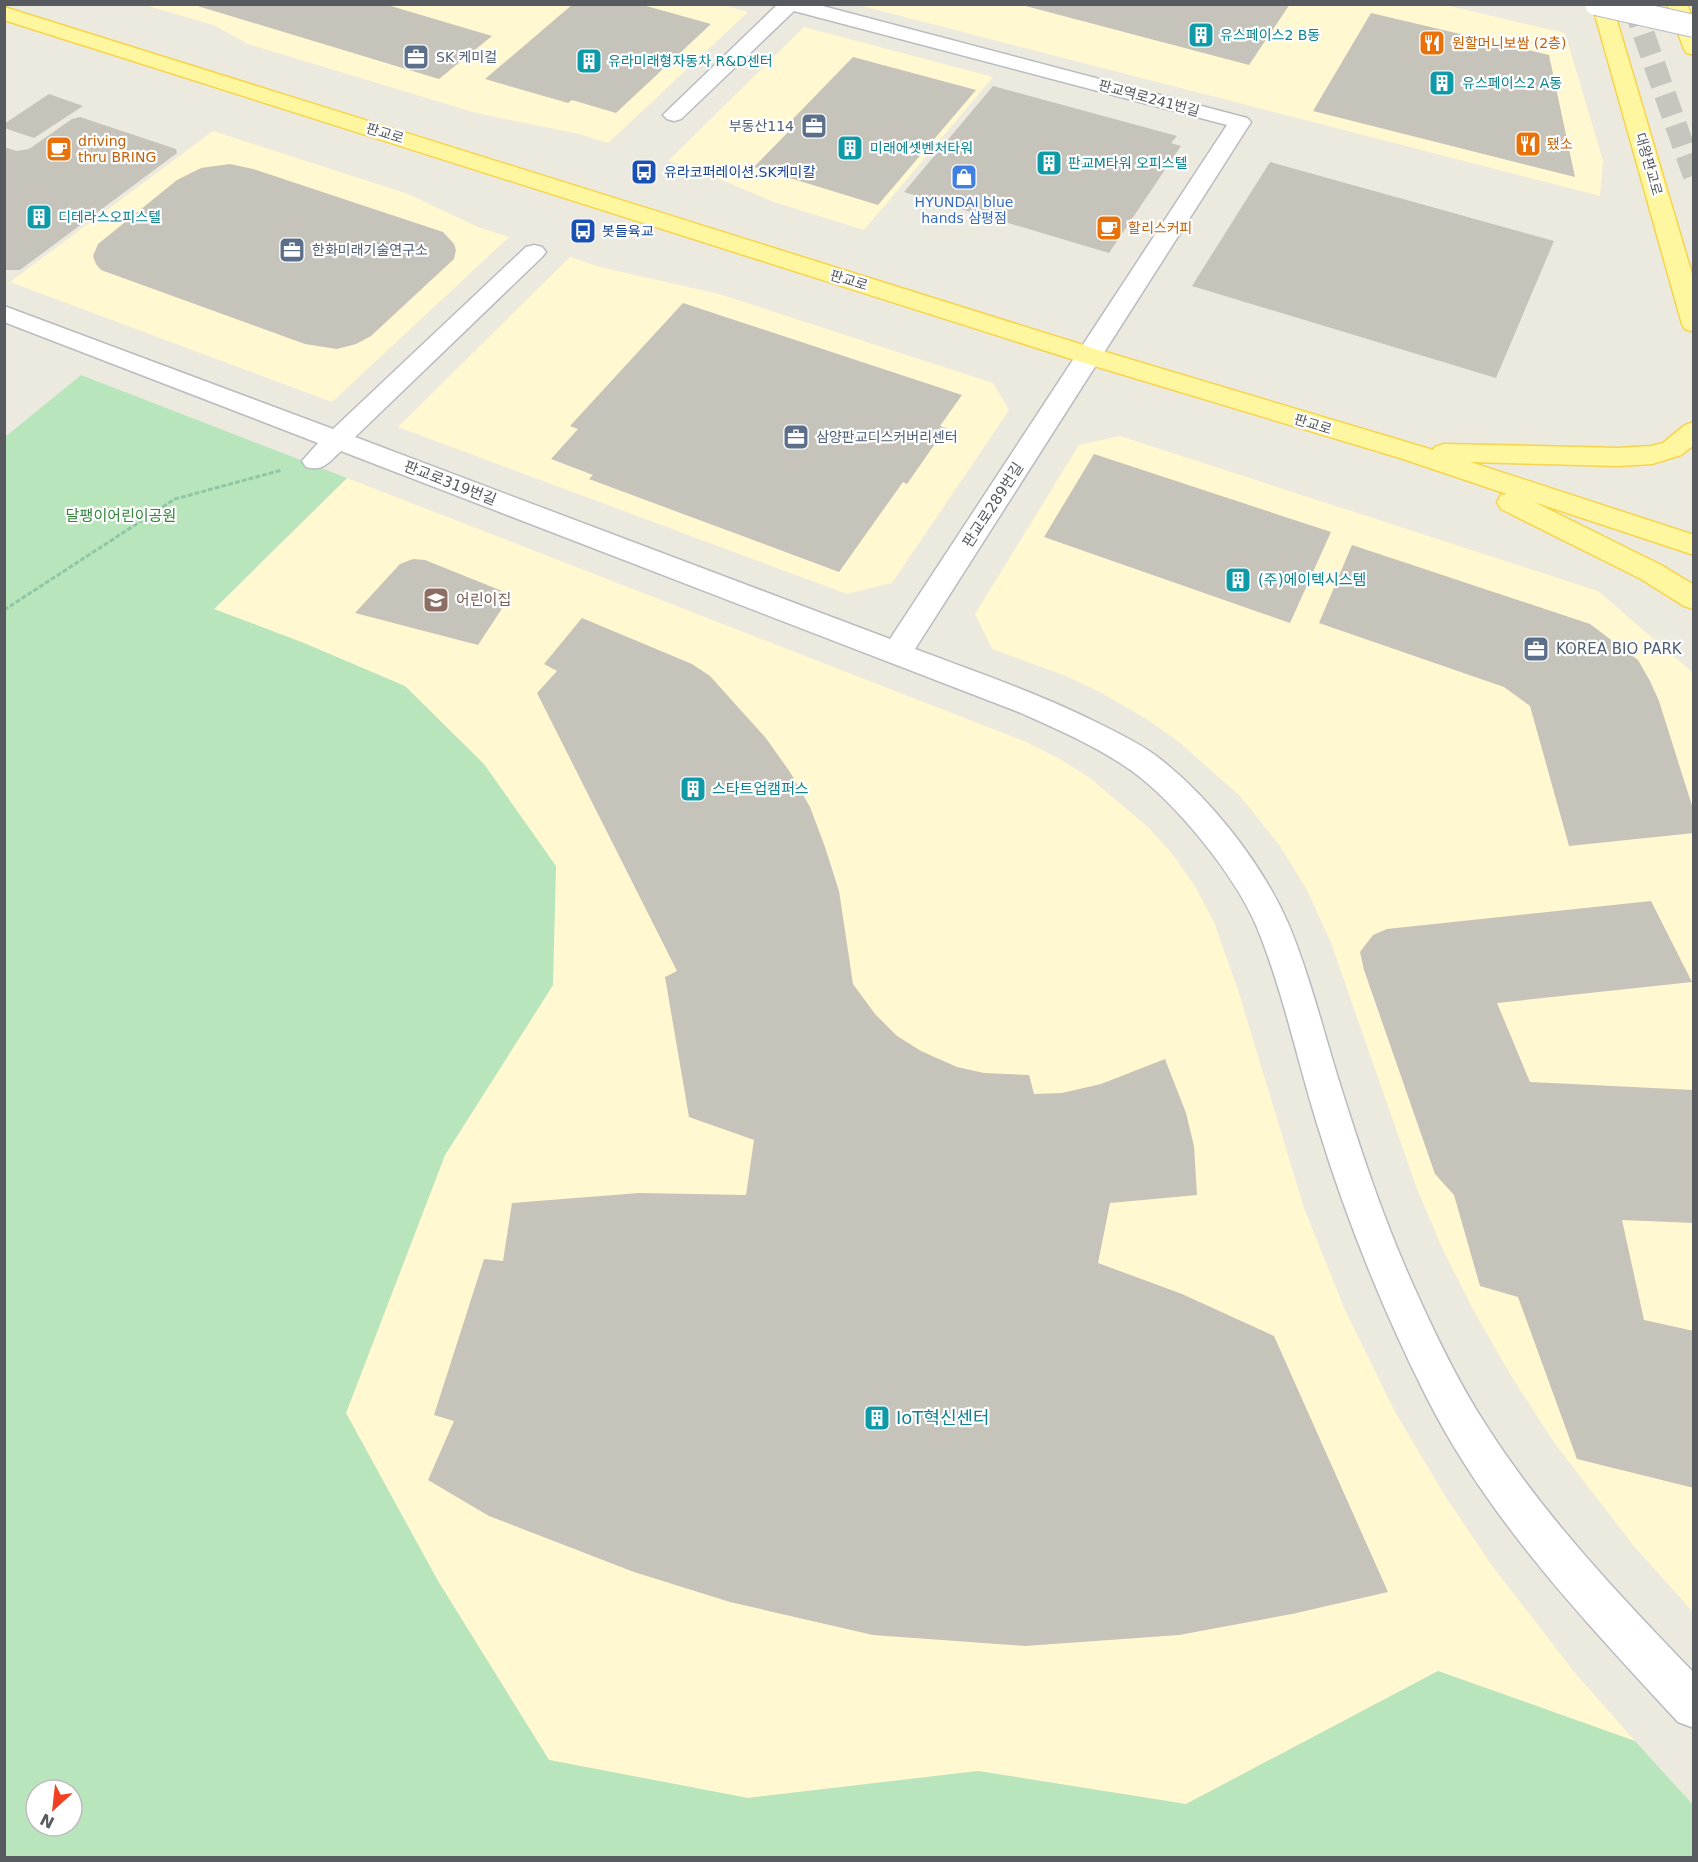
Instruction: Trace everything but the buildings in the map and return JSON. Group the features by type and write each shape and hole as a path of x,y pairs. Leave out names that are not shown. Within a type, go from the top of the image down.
{"main road":[{"name":"대왕판교로","path":"1602,4 1694,324"},
{"path":"1677,4 1694,49"},
{"name":"판교로","path":"4,13 1090,356 1409,452 1694,545"},
{"path":"1409,452 1619,457 1652,455 1672,449 1694,431"},
{"path":"1409,452 1651,572 1694,599"}],"street":[{"path":"674,115 790,4"},
{"name":"판교역로241번길","path":"790,4 1240,122 1090,356"},
{"path":"1596,4 1694,26"},
{"path":"315,461 534,252"},
{"name":"판교로319번길","path":"4,313 1032,705 1082,727 1145,764 1183,800 1246,877 1270,920 1346,1162 1376,1246 1414,1331 1470,1438 1538,1533 1620,1628 1694,1706"},
{"name":"판교로289번길","path":"896,654 1090,356"}],"path":[{"path":"4,610 175,499 315,461"}],"shaded area":[{"path":"720,4 748,12 608,143 579,134 476,113 248,44 216,26 145,5"},
{"path":"1441,4 1565,33 1603,161 1600,196 858,5"},
{"path":"804,27 993,77 864,230 774,202 698,170 668,161"},
{"path":"213,131 408,194 478,227 509,237 332,402 10,282"},
{"path":"570,257 600,267 719,294 993,383 1009,410 892,583 847,594 398,427"},
{"path":"1120,436 1598,591 1693,673 1693,1612 1633,1545 1556,1445 1513,1379 1475,1313 1443,1250 1417,1189 1331,943 1307,890 1280,846 1240,796 1179,742 1148,720 1100,692 1066,676 992,649 975,614 1079,445"},
{"path":"347,478 1024,741 1090,778 1149,828 1174,856 1196,888 1214,922 1238,990 1304,1208 1345,1310 1394,1410 1445,1496 1493,1567 1575,1673 1635,1741 1438,1671 1186,1804 978,1771 748,1798 549,1760 438,1581 346,1413 445,1155 553,985 214,609"}],"green space":[{"name":"달팽이어린이공원","path":"81,375 347,478 214,609 304,643 405,686 484,764 556,866 553,985 445,1155 346,1413 438,1581 549,1760 748,1798 978,1771 1186,1804 1438,1671 1635,1741 1694,1806 1693,1858 5,1858 5,437"}],"tunnel":[{"path":"1633,4 1694,176"}],"place":[{"name":"유스페이스2 B동","path":"1201,35"},
{"name":"원할머니보쌈 (2층)","path":"1432,43"},
{"name":"SK 케미컬","path":"416,57"},
{"name":"유라미래형자동차 R&D센터","path":"589,61"},
{"name":"유스페이스2 A동","path":"1442,83"},
{"name":"부동산114","path":"814,126"},
{"name":"됐소","path":"1528,144"},
{"name":"미래에셋벤처타워","path":"850,148"},
{"name":"driving thru BRING","path":"59,149"},
{"name":"판교M타워 오피스텔","path":"1049,163"},
{"name":"유라코퍼레이션.SK케미칼","path":"644,172"},
{"name":"HYUNDAI blue hands 삼평점","path":"964,177"},
{"name":"디테라스오피스텔","path":"39,217"},
{"name":"할리스커피","path":"1109,228"},
{"name":"봇들육교","path":"583,231"},
{"name":"한화미래기술연구소","path":"292,250"},
{"name":"삼양판교디스커버리센터","path":"796,437"},
{"name":"(주)에이텍시스템","path":"1238,580"},
{"name":"어린이집","path":"436,600"},
{"name":"KOREA BIO PARK","path":"1536,649"},
{"name":"스타트업캠퍼스","path":"693,789"},
{"name":"IoT혁신센터","path":"877,1418"}]}
